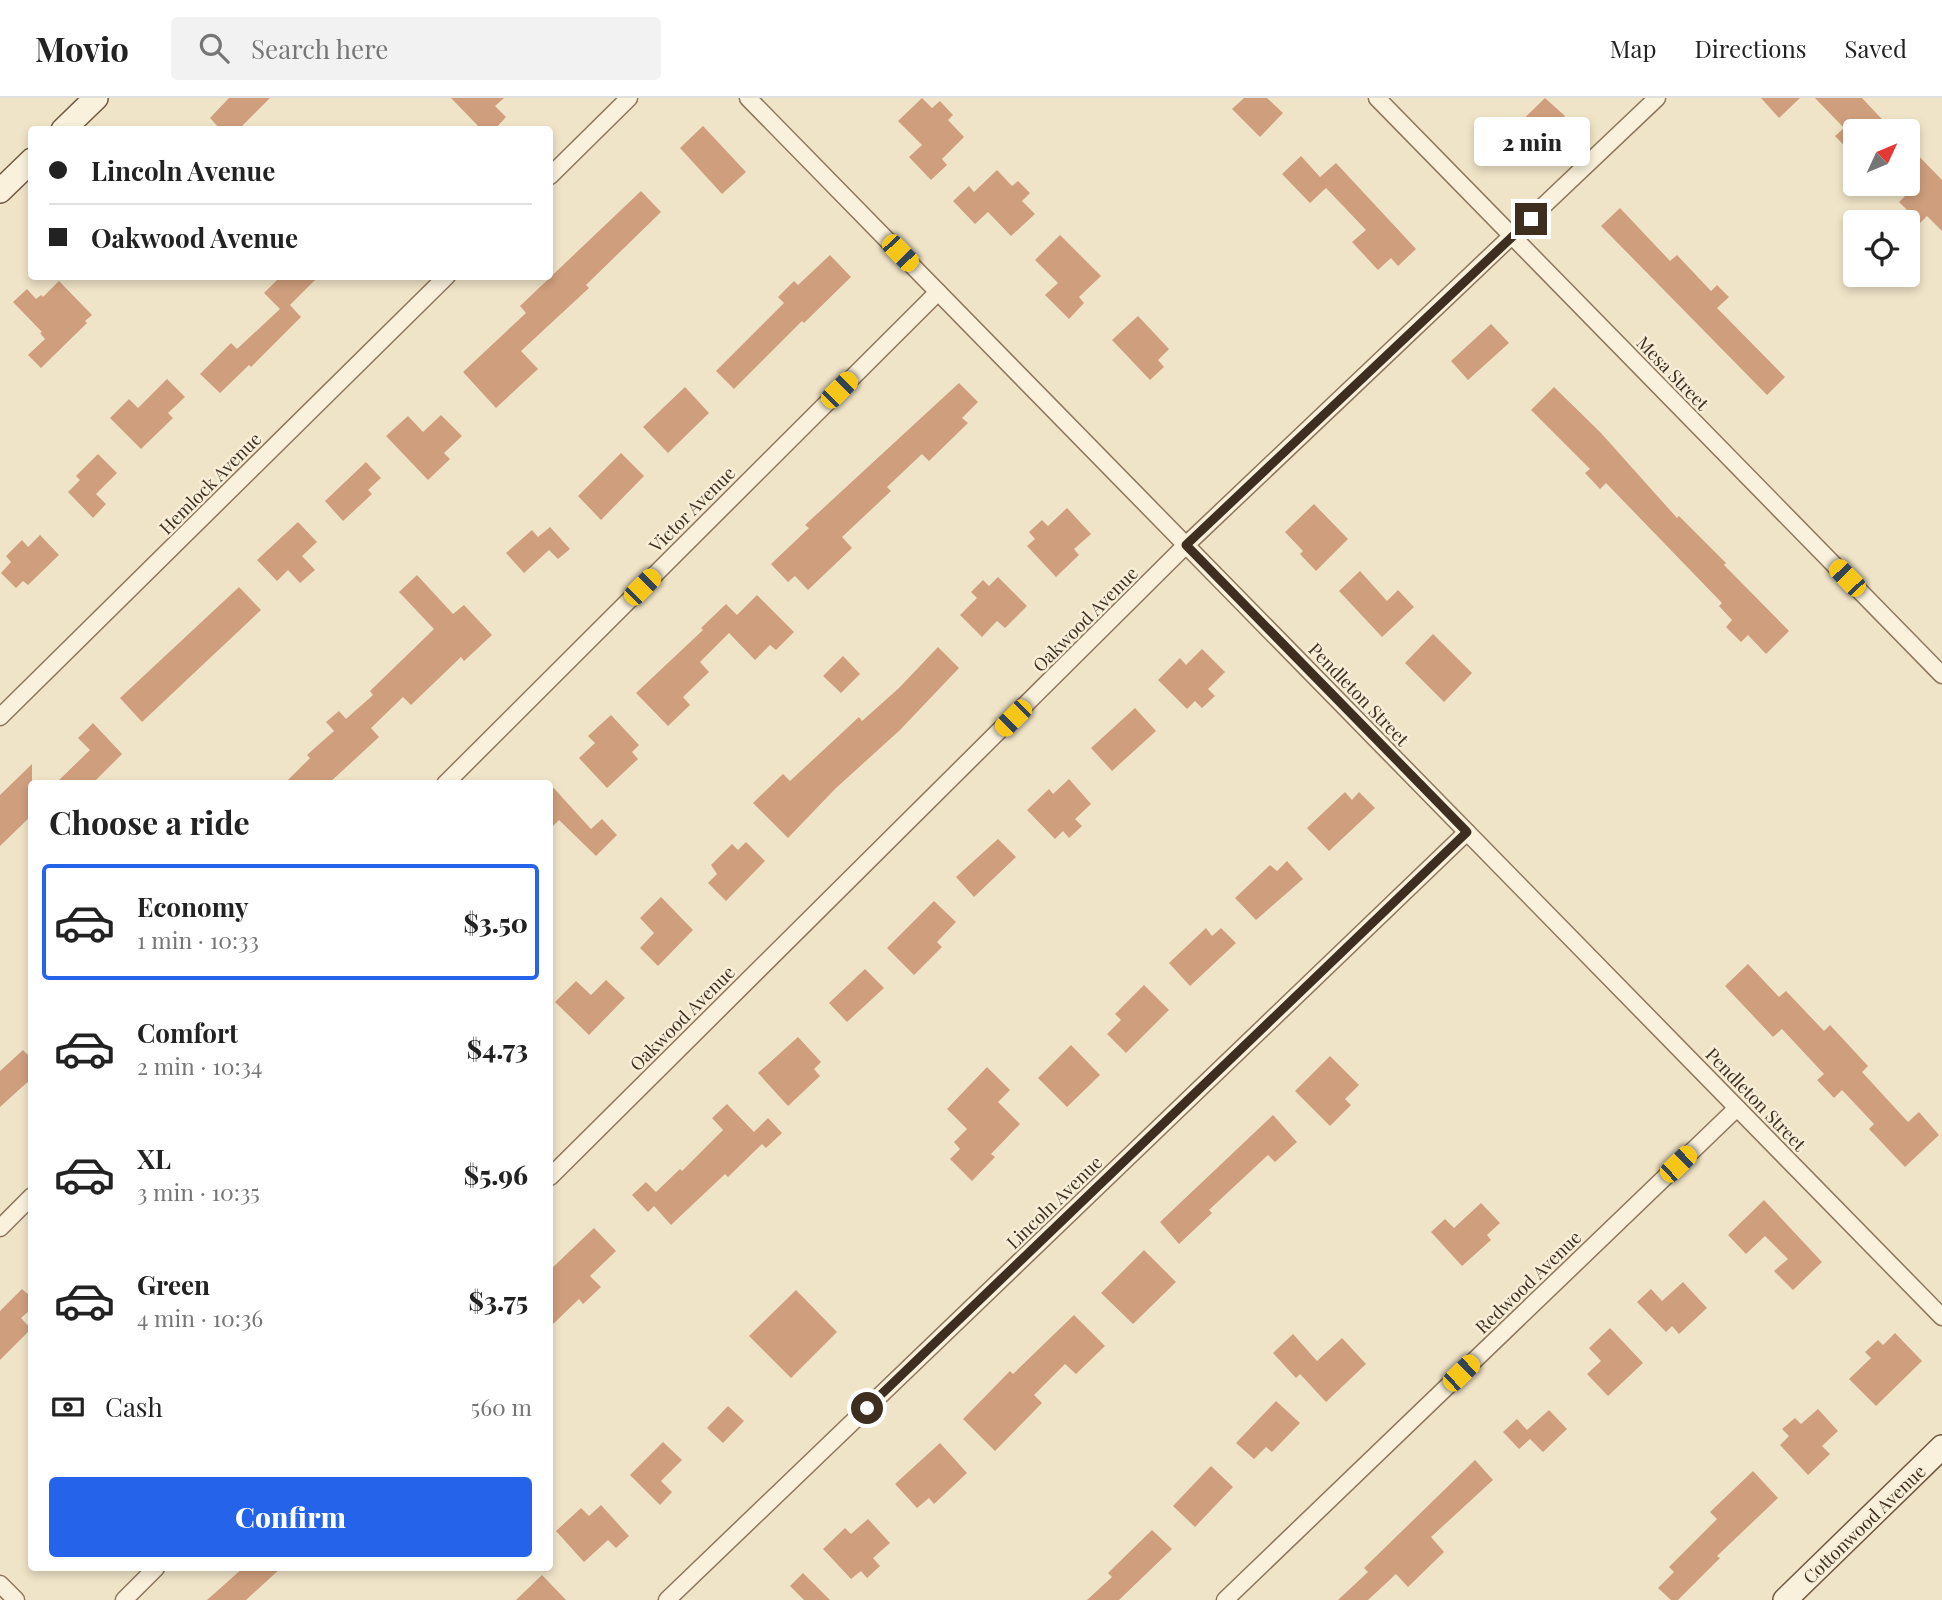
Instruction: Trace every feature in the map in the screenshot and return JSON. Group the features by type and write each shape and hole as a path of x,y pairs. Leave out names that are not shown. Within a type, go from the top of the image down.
{"street":[{"path":"67,126 96,98"},
{"path":"553,173 629,98"},
{"name":"Pendleton Street","path":"748,98 1942,1317"},
{"name":"Mesa Street","path":"1377,98 1942,675"},
{"name":"Oakwood Avenue","path":"553,1174 1186,545 1657,98"},
{"path":"0,191 28,164"},
{"name":"Hemlock Avenue","path":"0,717 443,280"},
{"name":"Victor Avenue","path":"449,780 938,292"},
{"name":"Lincoln Avenue","path":"667,1600 1467,832"},
{"name":"Redwood Avenue","path":"1225,1600 1737,1108"},
{"path":"0,1228 28,1200"},
{"name":"Cottonwood Avenue","path":"1785,1600 1942,1447"},
{"path":"124,1600 153,1571"},
{"path":"0,1584 16,1600"}],"building":[{"path":"229,98 270,98 242,126 217,126 210,118"},
{"path":"451,98 504,98 495,106 506,117 498,126 478,126"},
{"path":"922,98 932,108 940,101 953,115 948,120 964,137 942,159 947,165 931,180 909,157 922,145 898,121"},
{"path":"1244,98 1267,98 1283,113 1260,137 1232,109"},
{"path":"1545,98 1565,116 1529,150 1511,131"},
{"path":"1761,98 1800,98 1779,118"},
{"path":"1815,98 1862,98 1882,119 1843,119 1843,127"},
{"path":"703,126 746,172 722,194 680,148"},
{"path":"1843,129 1843,144 1835,136"},
{"path":"1301,156 1320,177 1336,163 1416,249 1398,266 1391,258 1378,270 1352,242 1366,230 1326,188 1310,203 1282,174"},
{"path":"1920,157 1942,180 1942,231 1927,216 1920,223 1920,210 1907,210 1899,202 1905,196 1920,196"},
{"path":"997,170 1012,186 1018,181 1030,193 1022,201 1035,214 1011,236 988,212 975,224 953,201 969,186 974,192"},
{"path":"641,191 661,212 586,285 589,288 521,351 538,369 496,408 463,372 526,313 520,306 547,280 553,280 553,275"},
{"path":"1620,208 1670,261 1677,255 1711,291 1717,285 1729,297 1717,308 1785,377 1767,395 1601,226"},
{"path":"1060,235 1101,276 1079,297 1084,303 1069,319 1045,295 1058,283 1035,260"},
{"path":"830,255 851,277 734,389 716,371 784,303 778,297 794,281 798,285"},
{"path":"277,280 315,280 290,305 301,317 251,367 249,365 220,393 200,374 231,343 237,349 280,309 264,293"},
{"path":"59,281 92,315 41,368 28,355 45,339 40,333 42,332 13,302 27,289 36,299 41,295 43,297"},
{"path":"1138,316 1169,349 1158,360 1164,367 1150,380 1112,340"},
{"path":"1491,324 1509,343 1468,380 1451,361"},
{"path":"167,379 185,397 168,413 173,418 141,449 110,418 129,399 138,408"},
{"path":"959,383 978,402 962,418 968,423 929,461 922,454 887,487 891,491 842,537 852,548 808,590 795,576 788,582 771,564 809,528 805,525"},
{"path":"685,387 709,413 668,453 643,427"},
{"path":"1554,387 1601,433 1677,518 1679,516 1726,563 1724,565 1789,631 1766,654 1748,635 1741,642 1726,627 1732,620 1719,606 1722,603 1606,483 1600,489 1585,473 1590,469 1531,410"},
{"path":"441,415 462,436 444,453 450,459 428,480 386,436 408,416 423,432"},
{"path":"621,453 644,476 601,520 578,496"},
{"path":"98,454 117,473 96,494 106,504 93,518 68,492 80,480 76,476"},
{"path":"366,462 381,478 368,490 372,494 343,521 325,501"},
{"path":"1314,504 1348,539 1316,571 1300,554 1303,551 1285,532"},
{"path":"1067,508 1091,534 1074,549 1079,555 1056,577 1027,546 1035,539 1029,532 1042,520 1048,526"},
{"path":"298,522 317,542 302,556 315,570 300,583 288,570 277,581 257,560"},
{"path":"550,527 570,549 558,559 549,550 524,573 506,553 532,530 538,537"},
{"path":"40,535 59,555 28,585 23,581 16,588 1,573 11,562 6,556 22,540 28,547"},
{"path":"1360,571 1387,601 1398,590 1414,607 1382,637 1339,591"},
{"path":"417,575 453,614 464,605 492,635 464,661 461,657 411,705 403,697 371,728 379,737 332,780 288,780 310,758 307,755 334,731 326,722 339,711 346,719 373,695 370,691 434,629 399,592"},
{"path":"998,577 1027,606 1005,628 997,621 982,637 960,615 977,598 971,592 983,580 989,586"},
{"path":"239,587 261,610 142,722 120,698"},
{"path":"757,595 794,632 776,650 770,645 755,660 729,633 700,662 709,672 683,697 690,705 668,726 636,693 703,630 701,628 726,604 737,615"},
{"path":"1433,634 1472,673 1444,702 1405,663"},
{"path":"938,647 959,668 900,730 835,789 788,838 753,803 783,774 790,781 859,717 862,721 899,688"},
{"path":"1202,649 1225,672 1208,689 1215,696 1202,708 1195,701 1187,709 1158,680 1180,658 1186,665"},
{"path":"843,656 860,674 841,693 823,676"},
{"path":"1135,708 1156,731 1112,771 1091,748"},
{"path":"611,715 639,745 632,752 638,759 607,788 579,758 595,743 588,736"},
{"path":"93,723 122,754 96,780 59,780 90,750 78,738"},
{"path":"32,764 32,780 28,780 28,819 0,846 0,795"},
{"path":"1069,779 1091,804 1075,819 1082,826 1069,838 1063,831 1055,839 1027,810 1049,789 1053,794"},
{"path":"553,787 591,829 602,819 617,835 596,856 559,820 553,826"},
{"path":"1345,792 1352,800 1359,792 1375,808 1329,851 1307,828"},
{"path":"998,839 1016,857 974,897 956,877"},
{"path":"746,842 765,861 726,901 708,883 717,874 711,865 732,844 738,850"},
{"path":"1287,861 1303,879 1256,920 1235,898 1270,865 1277,871"},
{"path":"661,897 693,930 658,966 640,948 654,933 640,918"},
{"path":"934,901 956,922 937,942 942,947 914,975 887,948"},
{"path":"1206,928 1212,936 1221,928 1236,943 1190,986 1169,963"},
{"path":"1748,964 1779,997 1786,991 1824,1031 1830,1025 1868,1066 1862,1072 1908,1122 1919,1112 1939,1135 1905,1167 1869,1129 1874,1124 1842,1090 1834,1098 1817,1080 1824,1074 1782,1029 1773,1037 1725,986"},
{"path":"865,969 884,988 847,1022 829,1003"},
{"path":"606,980 625,998 589,1035 555,1002 576,981 591,995"},
{"path":"1144,985 1169,1010 1126,1053 1107,1034 1121,1020 1115,1014"},
{"path":"798,1037 821,1062 814,1069 820,1076 788,1106 758,1073"},
{"path":"1071,1045 1100,1075 1067,1107 1038,1078"},
{"path":"23,1050 28,1055 28,1082 0,1107 0,1071"},
{"path":"1330,1056 1359,1085 1345,1099 1351,1105 1330,1126 1295,1091"},
{"path":"987,1067 1010,1090 998,1102 1020,1124 991,1154 995,1157 972,1181 950,1159 960,1149 954,1142 967,1129 947,1109"},
{"path":"727,1104 754,1132 768,1118 782,1133 766,1148 762,1144 728,1177 725,1174 671,1225 654,1206 648,1212 632,1195 646,1182 656,1192 680,1169 682,1171 723,1130 712,1118"},
{"path":"1273,1115 1297,1142 1275,1162 1268,1155 1209,1210 1212,1213 1179,1244 1160,1222"},
{"path":"1764,1200 1822,1262 1793,1290 1774,1271 1788,1259 1765,1236 1746,1254 1728,1235"},
{"path":"1481,1203 1500,1223 1487,1235 1491,1240 1462,1266 1431,1232 1445,1219 1454,1228"},
{"path":"594,1228 616,1251 590,1276 601,1287 583,1304 579,1299 553,1324 553,1267"},
{"path":"1144,1250 1176,1282 1133,1324 1101,1293"},
{"path":"1683,1282 1707,1308 1679,1334 1672,1326 1666,1332 1637,1302 1651,1289 1662,1301"},
{"path":"22,1289 28,1294 28,1312 21,1318 28,1326 28,1332 0,1360 0,1311"},
{"path":"796,1290 837,1332 791,1378 749,1336"},
{"path":"1074,1315 1105,1346 1076,1374 1065,1364 1034,1395 1042,1403 995,1451 963,1419 1010,1371 1013,1374"},
{"path":"1610,1328 1643,1363 1608,1396 1587,1374 1601,1361 1589,1348"},
{"path":"1895,1333 1922,1361 1876,1406 1849,1379 1871,1358 1865,1352 1878,1340 1883,1345"},
{"path":"1293,1334 1317,1361 1342,1338 1366,1364 1326,1402 1300,1374 1296,1378 1273,1353"},
{"path":"1276,1401 1300,1423 1272,1452 1266,1447 1254,1459 1236,1443"},
{"path":"728,1406 744,1421 723,1443 707,1428"},
{"path":"1818,1409 1838,1431 1822,1446 1830,1454 1808,1475 1780,1445 1789,1436 1782,1429 1795,1418 1801,1424"},
{"path":"1549,1410 1567,1429 1543,1452 1530,1439 1519,1449 1503,1432 1517,1419 1527,1430"},
{"path":"663,1442 682,1460 661,1481 672,1492 660,1505 630,1475"},
{"path":"940,1443 967,1473 934,1504 929,1498 917,1508 895,1484"},
{"path":"1475,1460 1493,1480 1431,1537 1444,1552 1408,1587 1396,1574 1368,1600 1338,1600 1368,1572 1364,1568"},
{"path":"1211,1466 1233,1487 1195,1527 1173,1506"},
{"path":"1753,1471 1778,1498 1717,1556 1720,1558 1678,1600 1671,1600 1658,1588 1674,1572 1669,1567 1717,1519 1710,1512"},
{"path":"601,1505 629,1536 616,1548 608,1540 584,1562 556,1531 581,1508 589,1516"},
{"path":"868,1519 890,1543 873,1558 880,1566 867,1578 861,1571 851,1579 823,1549 845,1528 851,1534"},
{"path":"1152,1530 1172,1549 1119,1600 1087,1600 1112,1577 1108,1573"},
{"path":"240,1571 278,1571 246,1600 207,1600"},
{"path":"803,1573 830,1600 804,1600 790,1586"},
{"path":"542,1575 566,1600 516,1600"}],"route":[{"path":"867,1408 1467,832 1186,545 1531,219"}]}
